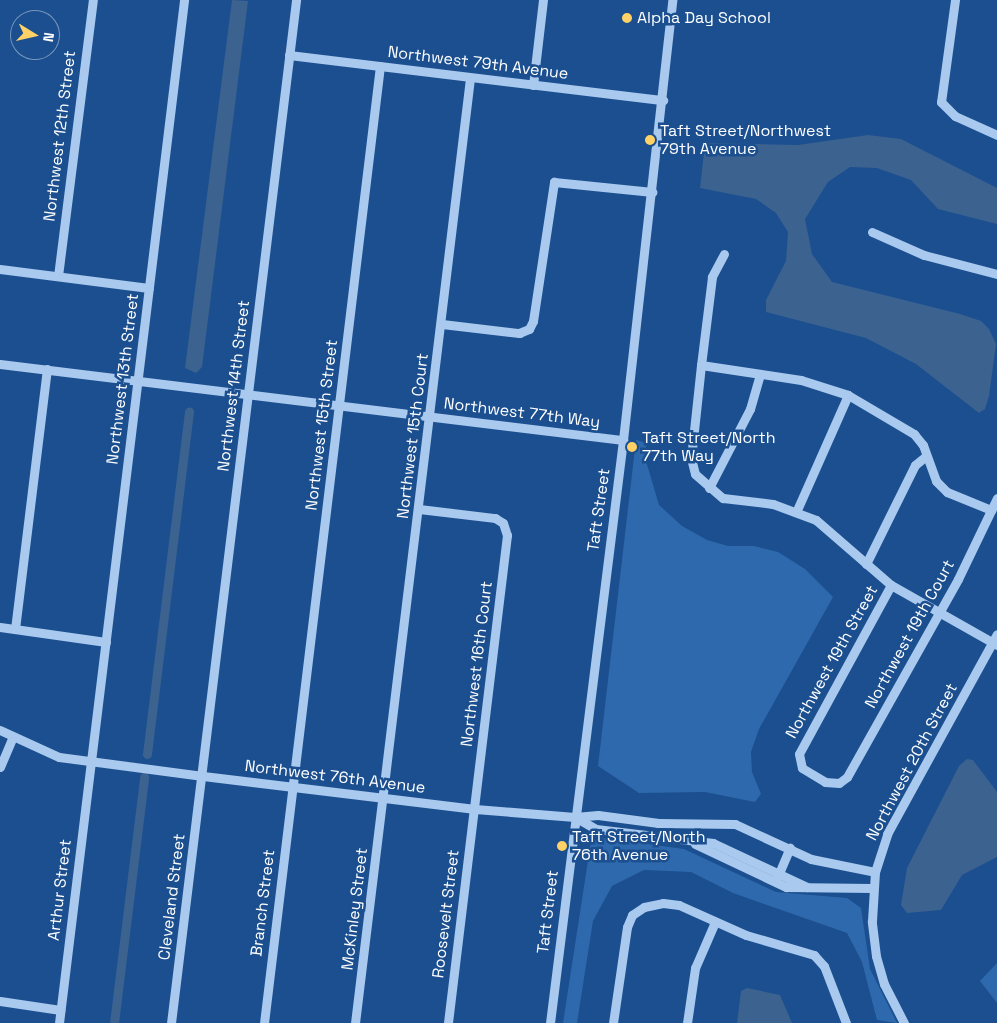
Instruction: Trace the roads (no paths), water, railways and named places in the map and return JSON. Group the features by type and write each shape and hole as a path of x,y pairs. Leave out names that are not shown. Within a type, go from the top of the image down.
{"street":[{"name":"Northwest 12th Street","path":"58,276 93,0"},
{"name":"Northwest 13th Street","path":"92,761 184,0"},
{"name":"Northwest 14th Street","path":"203,776 296,0"},
{"path":"533,85 543,0"},
{"name":"Taft Street","path":"550,1023 623,440 663,100 672,0"},
{"path":"955,0 942,102 963,120 997,135"},
{"name":"Northwest 79th Avenue","path":"289,55 663,100"},
{"name":"Northwest 15th Street","path":"293,787 380,66"},
{"name":"Northwest 15th Court","path":"385,798 470,78"},
{"path":"442,324 519,333 529,329 533,321 554,182 652,192"},
{"path":"872,232 932,258 997,274"},
{"path":"724,254 712,277 700,366 691,458 695,474 709,488 733,500 773,504 797,510 836,535 891,585 939,612 996,640"},
{"path":"0,269 149,288"},
{"name":"Northwest 77th Way","path":"0,364 623,440"},
{"path":"700,366 801,380 848,395 914,434 923,445 925,457 936,481 947,492 991,510"},
{"path":"15,629 47,369"},
{"path":"709,488 750,409 760,374"},
{"path":"797,510 825,453 848,395"},
{"path":"866,564 914,465 925,457"},
{"name":"Northwest 19th Court","path":"843,781 939,612 997,498"},
{"name":"Northwest 16th Court","path":"419,509 503,523 507,535 475,809"},
{"name":"Northwest 19th Street","path":"843,781 832,784 807,772 799,754 891,585"},
{"path":"0,627 106,642"},
{"name":"Northwest 20th Street","path":"904,1023 884,984 876,956 872,888 875,872 887,834 996,640"},
{"name":"Northwest 76th Avenue","path":"0,730 59,757 203,776 475,809 575,817 598,815 658,824 728,823 754,830 790,848 834,866 875,872"},
{"path":"0,766 14,737"},
{"name":"Arthur Street","path":"59,1023 92,761"},
{"name":"Cleveland Street","path":"171,1023 203,776"},
{"name":"Branch Street","path":"264,1023 293,787"},
{"name":"McKinley Street","path":"356,1023 385,798"},
{"name":"Roosevelt Street","path":"448,1023 475,809"},
{"name":"Northwest 76th Avenue","path":"575,817 596,829 689,841 714,842 807,887"},
{"name":"Northwest 76th Avenue","path":"689,841 786,887 872,888"},
{"path":"775,882 790,848"},
{"path":"613,1023 627,927 632,915 644,906 679,905 715,922 814,955 824,966 846,1023"},
{"path":"687,1023 695,968 715,922"},
{"path":"0,1001 60,1010"}],"waterway":[{"path":"147,754 189,412"},
{"path":"114,1023 144,777"}],"place":[{"name":"Alpha Day School","path":"627,18"},
{"name":"Taft Street/Northwest 79th Avenue","path":"650,140"},
{"name":"Taft Street/North 77th Way","path":"632,447"},
{"name":"Taft Street/North 76th Avenue","path":"562,846"}]}
